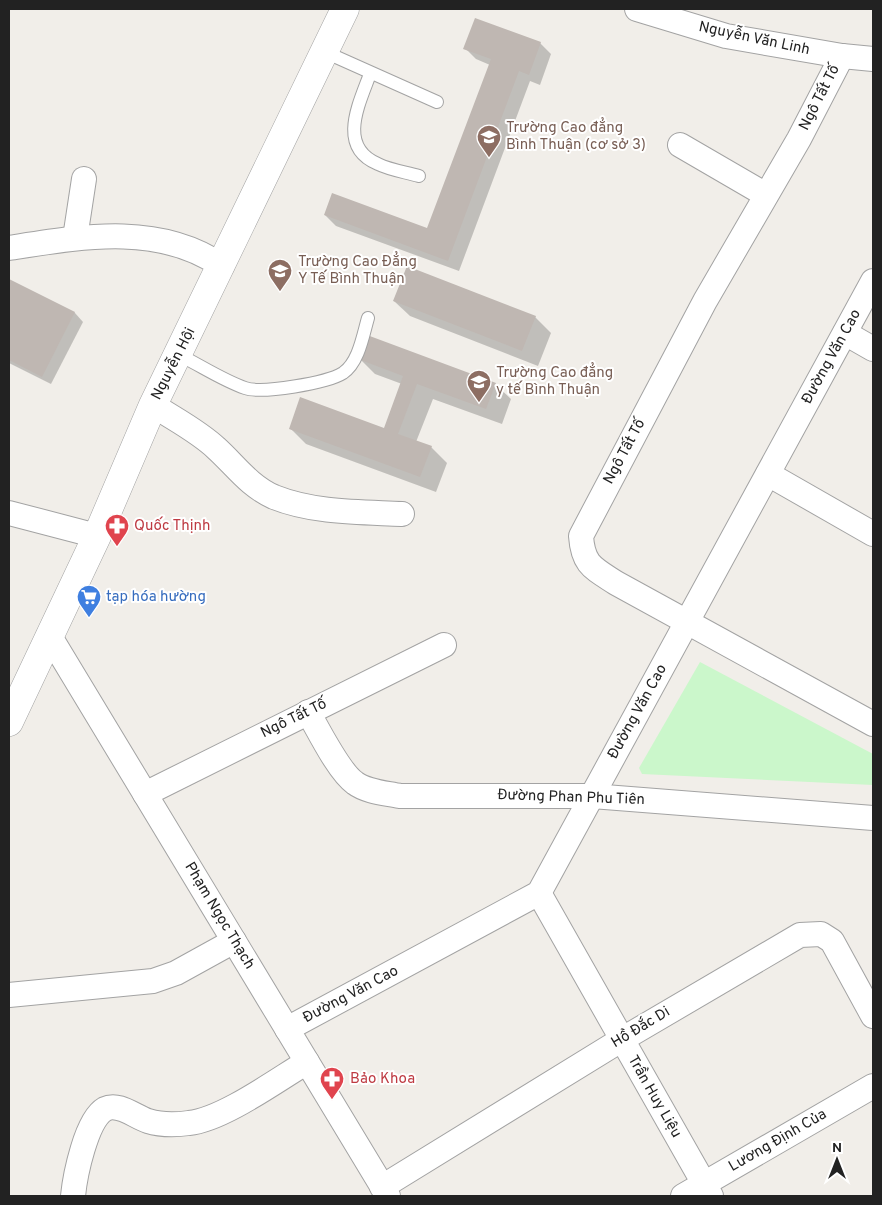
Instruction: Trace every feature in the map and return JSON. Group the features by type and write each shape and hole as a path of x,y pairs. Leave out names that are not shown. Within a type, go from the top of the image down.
{"street":[{"name":"Nguyễn Hội","path":"9,722 97,536 153,405 345,9"},
{"name":"Nguyễn Văn Linh","path":"637,9 726,36 842,56 873,59"},
{"name":"Ngô Tất Tố","path":"842,56 799,140 705,301 581,536 582,552 588,564 616,583 873,724"},
{"path":"680,145 766,195"},
{"path":"75,238 84,179"},
{"path":"9,248 75,238 124,235 153,239 189,249 222,266"},
{"name":"Đường Văn Cao","path":"287,1029 539,893 873,281"},
{"path":"845,333 873,349"},
{"path":"153,405 216,448 243,476 273,496 292,503 328,510 402,514"},
{"path":"768,474 873,534"},
{"path":"9,513 97,536"},
{"name":"Phạm Ngọc Thạch","path":"49,635 385,1192"},
{"name":"Ngô Tất Tố","path":"145,794 444,645"},
{"name":"Đường Phan Phu Tiên","path":"308,712 344,772 356,784 375,791 400,796 592,796 873,818"},
{"name":"Trần Huy Liệu","path":"539,893 708,1190"},
{"name":"Hồ Đắc Di","path":"385,1192 621,1040 800,935 821,934 832,942 873,1016"},
{"path":"9,995 153,981 176,973 234,941"},
{"path":"73,1196 76,1170 88,1137 97,1116 106,1109 116,1107 146,1120 166,1124 204,1120 307,1062"},
{"name":"Lương Định Của","path":"684,1196 708,1190 873,1086"}],"lane":[{"path":"325,52 370,74 437,102"},
{"path":"370,74 356,113 353,130 354,141 363,156 378,164 419,176"},
{"path":"179,354 245,388 262,390 313,383 343,373 349,366 354,359 368,318"}],"green space":[{"path":"700,662 873,754 873,785 642,774 639,768"}],"building":[{"path":"475,18 541,42 529,75 519,71 448,261 324,215 332,193 427,228 491,59 463,49"},
{"path":"407,266 536,316 522,351 393,301"},
{"path":"9,279 75,312 42,377 9,360"},
{"name":"Trường Cao đẳng y tế Bình Thuận","path":"367,335 496,383 486,409 417,384 398,434 432,446 420,477 289,429 300,397 384,428 403,376 358,359"}],"place":[{"name":"Trường Cao đẳng Bình Thuận (cơ sở 3)","path":"489,158"},
{"name":"Trường Cao Đẳng Y Tế Bình Thuận","path":"280,292"},
{"name":"Trường Cao đẳng y tế Bình Thuận","path":"479,403"},
{"name":"Quốc Thịnh","path":"117,547"},
{"name":"tạp hóa hường","path":"89,618"},
{"name":"Bảo Khoa","path":"332,1100"}]}
